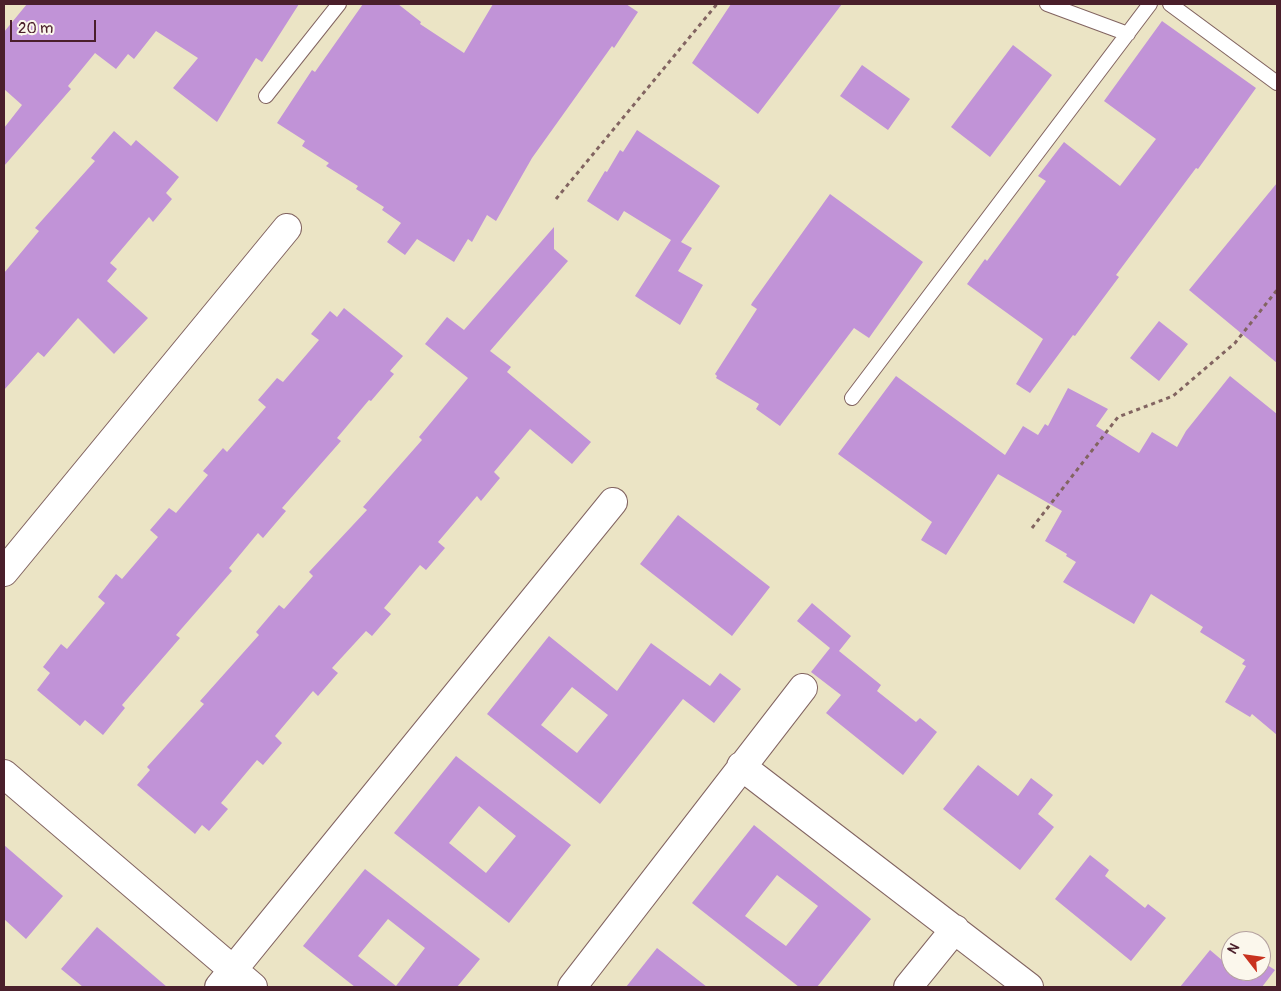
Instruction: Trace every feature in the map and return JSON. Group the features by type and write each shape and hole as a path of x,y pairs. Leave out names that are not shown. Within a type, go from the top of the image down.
{"street":[{"path":"4,572 287,228"},
{"path":"225,978 613,502"},
{"path":"572,987 803,688"},
{"path":"741,766 1029,987"},
{"path":"4,774 225,978 253,987"},
{"path":"908,987 955,929"}],"lane":[{"path":"266,96 339,4"},
{"path":"1047,4 1128,34"},
{"path":"852,398 1150,4"},
{"path":"1170,4 1277,82"}],"path":[{"path":"556,199 717,4"},
{"path":"1032,528 1118,417 1173,396 1235,343 1277,290"}],"building":[{"path":"27,4 299,4 262,62 256,58 217,122 173,88 198,58 156,31 134,59 128,54 116,69 95,53 68,86 71,89 4,166 4,128 22,105 4,89 4,32"},
{"path":"363,4 398,4 421,22 420,24 464,53 493,4 626,4 638,12 614,48 612,46 532,158 496,221 487,215 472,242 468,239 454,262 417,239 405,255 387,242 401,223 382,210 384,207 356,189 358,186 326,166 329,163 302,146 305,141 277,123 312,70 315,72"},
{"path":"731,4 842,4 758,114 692,63"},
{"path":"1162,21 1256,88 1198,169 1196,168 1116,275 1119,277 1030,393 1016,384 1043,339 967,284 985,259 987,261 1046,181 1038,176 1064,142 1120,186 1156,139 1104,101"},
{"path":"1013,45 1052,75 990,157 951,127"},
{"path":"862,65 910,99 888,130 840,96"},
{"path":"637,130 720,186 681,242 692,248 678,271 703,285 680,325 635,296 671,240 624,211 618,221 587,201 605,171 607,172 620,150 623,152"},
{"path":"114,131 131,146 136,140 179,177 166,193 172,199 153,222 149,217 110,263 117,269 107,281 148,318 114,354 78,318 44,357 38,352 4,390 4,273 39,231 35,228 95,161 91,158"},
{"path":"1277,183 1277,363 1189,290"},
{"path":"830,194 923,262 869,338 854,328 780,426 756,409 759,404 716,378 715,374 757,309 751,305 752,303"},
{"path":"554,227 554,249 568,261 490,351 511,367 507,372 591,442 572,464 530,429 494,472 500,478 481,501 477,496 438,542 445,548 426,570 420,565 384,608 391,614 372,636 366,631 332,668 338,673 318,696 313,691 275,736 282,743 263,765 257,760 221,803 228,809 209,831 202,825 195,834 137,785 150,770 147,767 204,704 200,701 259,635 256,632 279,605 284,609 313,576 309,572 367,510 363,507 422,440 419,437 468,378 425,344 447,317 464,330"},
{"path":"344,308 403,356 390,371 394,374 337,438 341,441 282,508 286,511 263,538 258,533 229,568 232,571 176,635 180,638 122,705 125,708 103,735 85,720 80,726 37,690 50,673 43,667 61,644 67,649 105,603 98,597 116,574 122,579 158,537 150,530 169,508 176,513 208,475 203,471 223,448 227,452 266,407 258,400 277,378 283,382 319,340 311,334 330,311 337,317"},
{"path":"1159,321 1188,344 1159,381 1130,358"},
{"path":"896,376 1005,455 1023,426 1038,435 1045,424 1048,426 1068,388 1108,409 1096,426 1139,453 1152,432 1177,447 1186,431 1230,376 1277,414 1277,735 1252,714 1250,717 1225,702 1246,666 1242,664 1245,660 1200,632 1203,627 1151,594 1134,624 1063,582 1076,562 1066,556 1067,554 1045,541 1062,511 998,474 946,555 921,540 932,522 838,454"},
{"path":"678,515 770,587 732,636 640,564"},
{"path":"812,603 851,636 839,651 881,685 877,691 916,722 920,718 937,732 903,775 826,713 841,695 811,672 830,648 797,621"},
{"path":"549,636 617,691 651,643 710,686 720,673 741,689 714,723 683,699 600,804 487,714","holes":["572,687 608,715 577,753 541,725"]},
{"path":"456,756 571,845 509,923 394,833","holes":["479,806 516,836 486,873 449,843"]},
{"path":"978,765 1018,796 1031,778 1053,795 1038,814 1054,827 1020,870 943,809"},
{"path":"754,825 871,919 817,987 799,987 692,903","holes":["777,875 818,906 786,946 745,916"]},
{"path":"4,845 63,896 26,939 4,919"},
{"path":"1090,855 1109,870 1105,876 1145,908 1148,904 1166,918 1131,961 1055,899"},
{"path":"365,869 480,959 457,987 355,987 303,946","holes":["388,919 425,948 396,986 358,956"]},
{"path":"97,927 167,987 83,987 61,969"},
{"path":"657,948 707,987 626,987"},
{"path":"1210,950 1221,959 1221,981 1267,981 1262,987 1180,987"}]}
